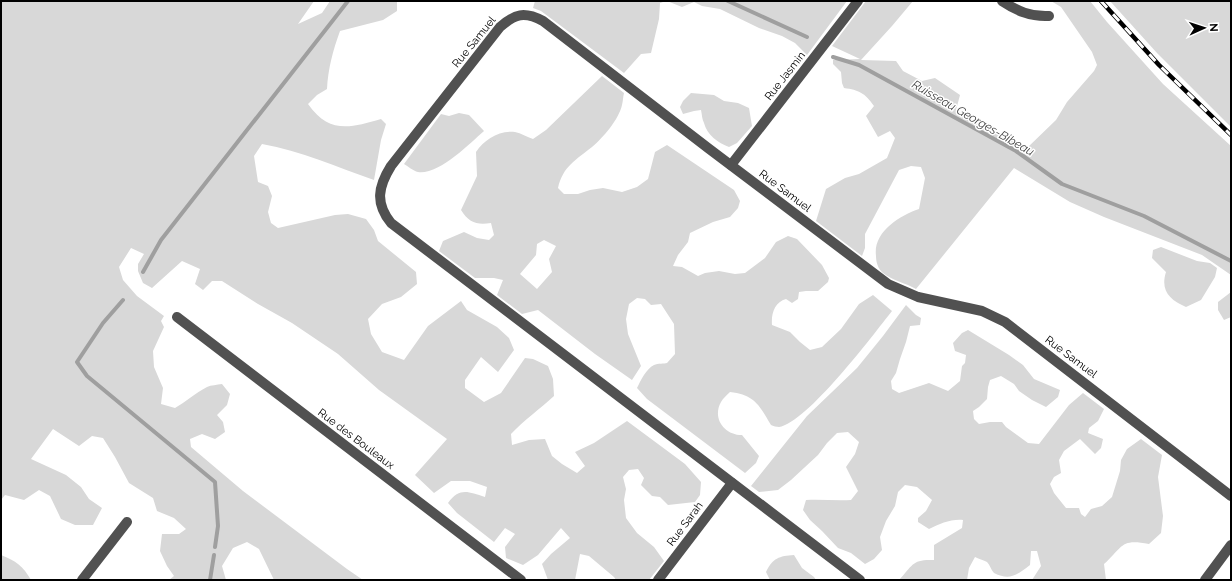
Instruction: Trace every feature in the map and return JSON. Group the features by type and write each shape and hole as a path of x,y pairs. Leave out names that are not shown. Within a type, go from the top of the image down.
{"street":[{"name":"Rue Jasmin","path":"731,165 858,1"},
{"path":"1002,1 1012,8 1032,16 1049,16"},
{"name":"Rue Samuel","path":"860,580 391,222 381,207 380,197 384,177 391,166 500,27 509,19 525,15 533,16 543,21 888,284 918,297 982,311 1005,322 1231,496"},
{"name":"Rue des Bouleaux","path":"177,317 521,580"},
{"name":"Rue Sarah","path":"658,580 732,483"},
{"path":"82,580 127,522"},
{"path":"1205,580 1231,545"}],"shaded area":[{"path":"1,1 314,1 298,24 322,13 330,1 397,1 397,11 383,20 340,31 331,60 327,89 317,95 308,104 316,114 332,124 350,126 381,119 386,124 381,140 374,180 305,155 262,144 254,156 258,182 268,186 272,196 268,212 271,223 278,228 335,215 348,214 366,219 374,230 378,241 416,272 417,284 401,297 382,304 368,319 371,334 382,352 404,360 428,326 461,301 467,310 497,327 509,338 514,350 498,372 481,357 465,380 465,388 484,402 501,393 525,358 533,359 548,366 553,379 554,396 511,434 512,445 529,440 545,439 552,456 577,473 585,466 575,452 594,443 627,421 685,464 701,482 700,495 695,502 668,505 660,497 652,496 641,485 644,478 638,469 629,470 623,477 626,489 624,500 626,518 637,533 654,547 664,561 649,580 616,580 589,556 580,554 575,580 548,580 542,564 551,554 570,538 561,528 538,555 523,565 506,558 505,547 515,534 505,528 494,542 457,513 448,503 456,495 465,492 485,497 487,487 470,481 451,481 434,493 415,475 447,439 379,390 338,354 292,323 258,304 222,281 212,281 203,290 195,284 200,269 182,261 152,288 143,283 138,271 138,264 144,254 131,248 119,267 123,280 137,296 164,316 161,321 164,327 153,351 154,367 163,388 161,404 175,408 203,389 214,385 222,384 230,394 227,405 217,415 223,422 225,432 215,439 202,434 190,439 191,447 243,491 363,580 274,580 259,549 247,542 233,548 222,566 226,580 169,580 174,576 167,566 160,551 162,534 179,534 186,529 174,518 157,511 153,498 129,483 103,438 92,436 79,446 53,429 31,459 66,475 81,487 89,499 102,508 93,525 75,525 61,519 50,496 39,490 24,500 5,495 1,500"},
{"path":"535,1 666,1 660,3 659,19 651,53 641,54 624,73 541,11 533,8"},
{"path":"667,1 847,1 807,55 795,43 782,36 759,28 720,9 702,6 694,2 682,7"},
{"path":"866,1 913,1 861,60 896,61 903,71 922,81 935,78 960,95 956,110 989,130 1027,148 1056,120 1067,102 1094,71 1097,65 1092,52 1061,7 1051,1 1090,1 1163,84 1231,146 1231,275 1202,255 1104,217 1070,202 1014,168 916,289 883,273 876,261 876,247 883,232 889,226 903,216 919,209 925,178 921,167 911,166 899,170 865,234 865,248 862,256 816,221 826,189 845,178 859,174 887,158 895,138 890,131 878,137 866,116 874,106 868,98 861,93 844,88 841,72 833,64 833,60 860,59 832,46"},
{"path":"1110,1 1231,1 1231,127 1157,53"},
{"path":"602,76 624,93 622,104 618,116 601,139 571,164 563,174 558,188 564,194 578,194 603,188 622,192 637,187 648,179 655,152 667,145 734,190 740,201 738,208 730,217 713,222 690,233 688,242 678,255 673,266 682,267 698,276 705,273 719,271 735,274 745,273 765,258 776,242 788,236 797,239 822,265 829,278 828,282 818,291 799,292 798,299 792,303 786,299 782,300 774,309 772,325 790,332 810,350 822,347 841,329 859,304 873,295 892,311 822,395 806,411 791,422 779,427 773,426 751,398 738,393 730,392 724,398 721,402 718,414 721,424 730,432 742,435 759,456 756,463 745,473 647,399 637,388 644,375 651,367 656,364 667,363 675,354 674,324 661,304 651,305 645,299 637,298 629,304 626,319 628,334 641,366 632,380 595,354 538,310 522,314 497,295 503,280 494,278 475,278 439,251 443,241 464,232 477,238 489,240 494,235 491,223 482,224 474,222 467,218 461,210 477,176 476,152 479,148 498,134 515,132 533,139 546,130","holes":["544,240 556,246 549,259 552,272 537,289 520,274 536,255 537,244"]},
{"path":"691,93 714,95 724,101 738,103 749,108 752,126 737,143 729,147 721,143 714,138 705,127 701,110 683,114 680,107 683,101"},
{"path":"459,113 469,115 484,131 453,158 435,169 426,172 418,172 404,164 441,114 449,116"},
{"path":"1161,247 1197,261 1210,263 1217,268 1215,277 1201,300 1186,307 1171,298 1165,290 1164,279 1166,272 1152,258 1153,250"},
{"path":"1231,292 1231,317 1224,320 1218,310 1218,302"},
{"path":"906,305 921,318 920,325 910,326 896,373 891,381 892,389 899,393 929,383 948,391 960,381 962,366 965,363 966,355 955,351 953,343 962,333 968,330 1023,365 1034,379 1060,390 1058,397 1046,407 1032,400 1019,391 1014,384 1001,376 990,380 987,399 973,411 974,419 979,424 1002,422 1006,427 1028,443 1039,444 1069,405 1083,393 1104,409 1098,421 1089,428 1088,433 1103,439 1101,448 1095,454 1080,439 1064,451 1059,460 1061,473 1054,477 1050,484 1054,493 1066,508 1079,508 1081,514 1085,517 1091,509 1102,506 1112,497 1120,471 1121,460 1127,449 1141,439 1162,455 1158,477 1163,516 1161,533 1149,544 1132,542 1123,545 1104,564 1106,580 1032,580 1041,566 1037,551 1031,551 1030,565 1021,572 1009,577 994,573 987,562 975,557 969,568 967,580 899,580 910,567 917,562 934,560 934,545 962,528 963,520 949,521 929,529 918,522 918,518 926,511 932,500 917,487 905,485 898,492 895,506 886,521 880,537 882,550 874,559 865,564 851,553 838,548 810,520 803,510 806,500 851,500 858,491 846,467 855,454 859,442 848,432 837,433 818,455 778,490 759,492 751,486 807,416 857,368"},
{"path":"1,555 19,564 31,580 1,580"},
{"path":"794,555 802,568 816,580 770,580 766,572 771,564 780,557"}],"waterway":[{"path":"143,272 161,240 348,1"},
{"name":"Ruisseau Georges-Bibeau","path":"728,1 807,37"},
{"name":"Ruisseau Georges-Bibeau","path":"833,57 859,65 1016,151 1062,184 1144,216 1231,261"},
{"path":"123,300 103,323 77,362 87,376 215,482 218,526 215,547"},
{"path":"210,580 214,555"}],"railway":[{"path":"1101,1 1159,65 1231,135"}]}
